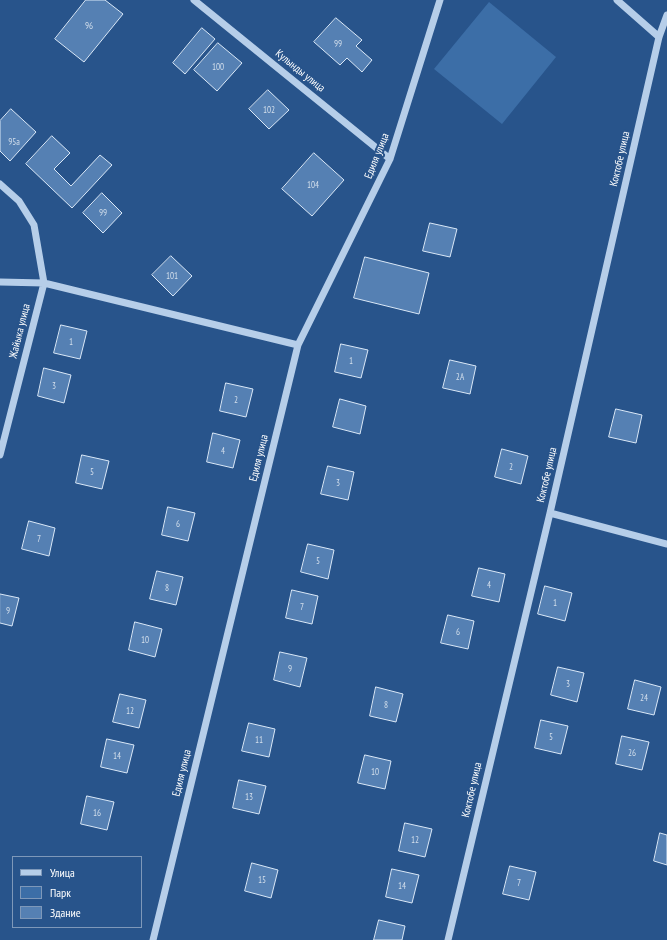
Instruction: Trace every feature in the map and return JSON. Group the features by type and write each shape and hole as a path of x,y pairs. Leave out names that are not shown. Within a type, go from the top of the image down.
{"street":[{"name":"Кулынды улица","path":"194,0 390,159"},
{"name":"Едиля улица","path":"153,940 298,345 390,159 440,0"},
{"path":"618,1 659,36"},
{"name":"Коктобе улица","path":"448,940 550,513 659,36 667,15"},
{"path":"0,184 19,201 34,225 44,283"},
{"path":"0,282 44,283 298,345"},
{"name":"Жайыка улица","path":"0,454 44,283"},
{"path":"550,513 667,544"}],"green space":[{"path":"489,2 556,57 502,124 434,69"}],"building":[{"path":"86,0 105,0 123,14 84,62 55,39"},
{"path":"336,18 362,40 356,46 372,60 362,72 347,58 340,65 314,42"},
{"path":"202,28 215,39 185,74 173,63"},
{"path":"218,43 242,63 217,91 194,70"},
{"path":"268,90 289,110 269,129 249,109"},
{"path":"11,109 36,132 10,161 0,151 0,121"},
{"path":"52,136 70,153 54,169 71,186 100,155 112,165 72,208 26,164"},
{"path":"314,153 344,180 312,216 282,189"},
{"path":"102,193 122,213 103,233 83,213"},
{"path":"430,223 457,229 450,257 423,251"},
{"path":"171,256 192,276 173,296 152,275"},
{"path":"365,257 429,273 419,314 354,298"},
{"path":"61,325 87,331 80,359 54,353"},
{"path":"341,344 368,350 361,378 335,372"},
{"path":"450,360 476,366 470,394 443,388"},
{"path":"44,368 71,375 64,403 38,396"},
{"path":"226,383 253,389 246,417 220,411"},
{"path":"340,399 366,406 360,434 333,427"},
{"path":"616,409 642,415 636,443 609,437"},
{"path":"213,433 240,440 233,468 207,462"},
{"path":"502,449 528,456 521,484 495,477"},
{"path":"82,455 109,461 102,489 76,483"},
{"path":"328,466 354,472 348,500 321,494"},
{"path":"168,507 195,513 188,541 162,535"},
{"path":"29,521 55,528 49,556 22,549"},
{"path":"308,544 334,550 328,579 301,572"},
{"path":"479,568 505,574 499,602 472,596"},
{"path":"157,571 183,577 176,605 150,599"},
{"path":"545,586 572,593 565,621 538,614"},
{"path":"292,590 318,596 312,624 286,618"},
{"path":"0,594 19,598 12,626 0,623"},
{"path":"448,615 474,621 468,649 441,643"},
{"path":"135,622 162,629 155,657 129,650"},
{"path":"280,652 307,658 300,687 274,680"},
{"path":"558,667 584,673 577,702 551,695"},
{"path":"635,680 661,687 654,715 628,709"},
{"path":"376,687 403,694 396,722 370,716"},
{"path":"120,694 146,700 139,728 113,722"},
{"path":"541,720 568,726 561,754 535,748"},
{"path":"249,723 275,729 269,757 242,751"},
{"path":"622,736 649,742 642,770 616,764"},
{"path":"107,739 134,745 127,773 101,767"},
{"path":"365,755 391,761 385,789 358,783"},
{"path":"239,780 266,786 259,814 233,808"},
{"path":"87,796 114,802 107,830 81,824"},
{"path":"405,823 432,829 425,857 399,851"},
{"path":"660,833 667,835 667,865 654,861"},
{"path":"252,863 278,870 271,898 245,891"},
{"path":"510,866 536,872 529,900 503,894"},
{"path":"392,869 419,875 412,903 386,897"},
{"path":"379,920 405,926 402,940 374,940"}]}
